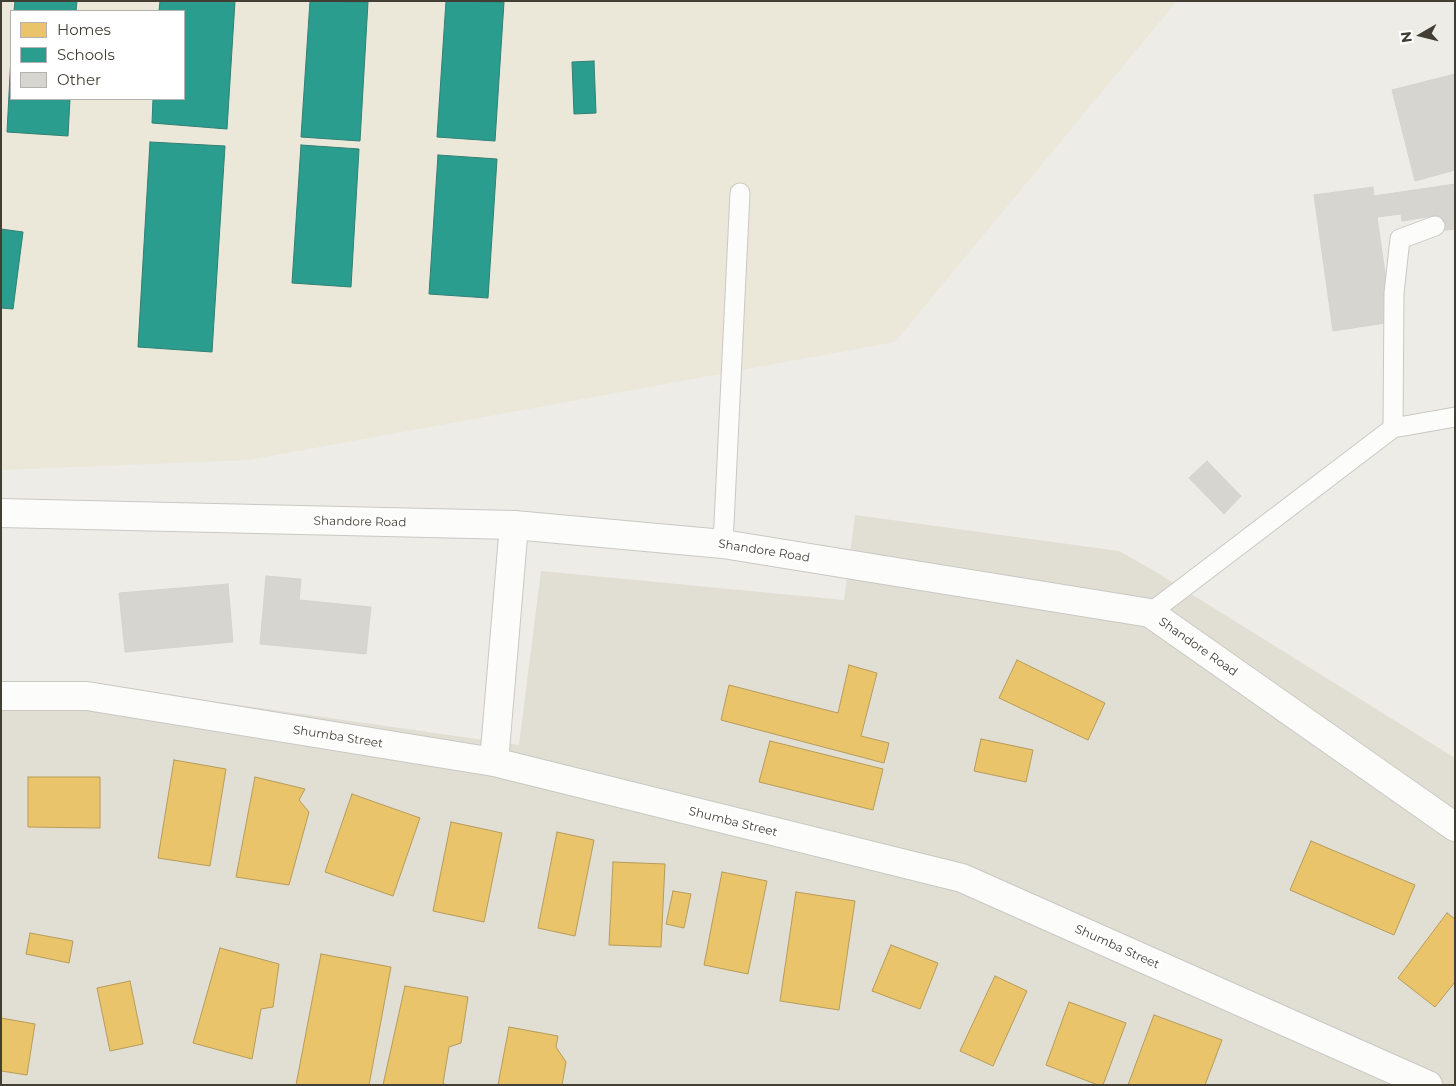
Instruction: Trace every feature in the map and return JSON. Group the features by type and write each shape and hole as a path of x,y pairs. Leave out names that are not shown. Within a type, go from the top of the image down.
{"street":[{"name":"Shandore Road","path":"1,512 514,526 723,544 1150,613 1455,827"},
{"path":"494,762 514,526"},
{"name":"Shumba Street","path":"1,696 87,696 494,762 962,878 1428,1085"}],"lane":[{"path":"723,544 740,193"},
{"path":"1393,428 1394,293 1400,239 1435,226"},
{"path":"1150,613 1393,428 1455,417"}],"shaded area":[{"path":"1,1 1177,1 895,342 249,460 1,470"},
{"path":"855,515 1119,551 1455,758 1455,1085 1,1085 1,683 71,681 519,745 541,571 844,600"}],"building: Homes":[{"path":"1017,660 1105,703 1088,740 999,698"},
{"path":"849,665 877,673 861,736 889,743 884,763 721,720 729,685 838,713"},
{"path":"981,739 1033,750 1026,782 974,771"},
{"path":"770,741 883,769 873,810 759,782"},
{"path":"174,760 226,769 210,866 158,858"},
{"path":"28,777 100,777 100,828 28,827"},
{"path":"255,777 305,789 299,800 309,812 289,885 236,877"},
{"path":"352,794 420,818 393,896 325,872"},
{"path":"451,822 502,833 484,922 433,911"},
{"path":"557,832 594,840 575,936 538,928"},
{"path":"1311,841 1415,885 1394,935 1290,890"},
{"path":"613,862 665,864 661,947 609,945"},
{"path":"722,872 767,881 748,974 704,965"},
{"path":"673,891 691,894 684,928 666,924"},
{"path":"796,892 855,901 839,1010 780,1001"},
{"path":"1447,913 1455,919 1455,982 1435,1007 1398,978"},
{"path":"30,933 73,941 69,963 26,954"},
{"path":"891,945 938,963 920,1009 872,991"},
{"path":"220,948 279,964 273,1007 261,1009 252,1059 193,1043"},
{"path":"321,954 391,967 369,1085 296,1085"},
{"path":"995,976 1027,991 993,1066 960,1051"},
{"path":"130,981 143,1044 110,1051 97,988"},
{"path":"405,986 468,997 461,1043 449,1047 443,1083 446,1085 383,1085"},
{"path":"1069,1002 1126,1023 1103,1085 1098,1085 1046,1065"},
{"path":"1154,1015 1222,1040 1205,1085 1128,1085"},
{"path":"1,1018 35,1024 27,1075 1,1071"},
{"path":"509,1027 558,1036 556,1047 566,1062 562,1085 498,1085"}],"building: Schools":[{"path":"15,1 77,1 76,10 14,10"},
{"path":"160,1 235,1 227,129 152,123 153,100 185,100 185,10 159,10"},
{"path":"310,1 368,2 360,141 301,137"},
{"path":"446,1 504,2 495,141 437,137"},
{"path":"594,61 596,113 574,114 572,62"},
{"path":"10,75 10,100 70,100 68,136 7,132"},
{"path":"150,142 225,146 212,352 138,347"},
{"path":"301,145 359,149 351,287 292,283"},
{"path":"438,155 497,159 488,298 429,294"},
{"path":"1,229 23,232 13,309 1,308"}],"building: Other":[{"path":"1455,74 1455,170 1415,181 1392,90"},
{"path":"1455,184 1455,229 1435,231 1433,216 1402,221 1401,214 1377,217 1392,322 1333,331 1314,195 1373,187 1374,196"},
{"path":"1207,461 1241,496 1224,514 1189,478"},
{"path":"266,576 301,579 299,600 371,607 366,654 260,644"},
{"path":"228,584 233,642 125,652 119,593"}]}
